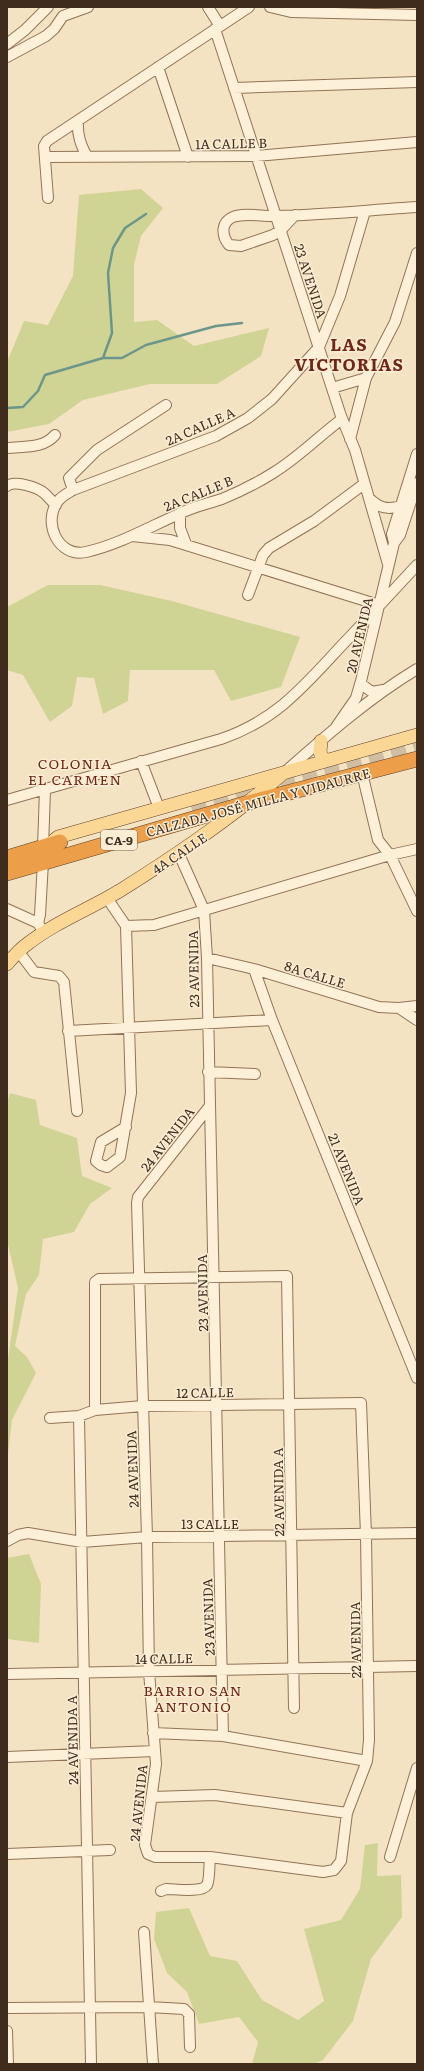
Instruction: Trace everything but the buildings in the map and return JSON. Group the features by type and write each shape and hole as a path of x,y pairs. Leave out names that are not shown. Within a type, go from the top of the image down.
{"highway":[{"name":"CALZADA JOSÉ MILLA Y VIDAURRE","path":"7,873 248,803 417,759"},
{"name":"CALZADA JOSÉ MILLA Y VIDAURRE","path":"7,858 60,842"}],"main road":[{"name":"CALZADA JOSÉ MILLA Y VIDAURRE","path":"44,847 58,837 417,735"},
{"path":"321,741 320,752 324,762"},
{"name":"4A CALLE","path":"7,964 41,928 107,898 179,854 248,803 284,773"}],"street":[{"path":"7,44 25,30 48,7"},
{"path":"7,57 46,36 54,29 63,16 88,7"},
{"name":"23 AVENIDA","path":"208,7 218,28 234,88 342,419 350,439 388,564"},
{"path":"48,198 45,144 249,7"},
{"path":"270,7 291,12 417,15"},
{"path":"158,67 188,157"},
{"path":"234,88 417,82"},
{"path":"78,122 77,130 81,145 87,157"},
{"name":"1A CALLE B","path":"46,157 256,156 417,142"},
{"path":"295,215 281,230 273,235 237,247 229,244 224,237 223,227 226,222 235,216 276,216 417,207"},
{"name":"2A CALLE A","path":"56,505 63,496 73,490 203,441 239,423 272,399 319,347 340,296 364,211"},
{"path":"350,439 366,378 394,326 417,253"},
{"path":"332,388 366,378"},
{"path":"73,490 68,478 86,459 166,404"},
{"name":"2A CALLE B","path":"56,505 52,523 54,534 62,546 76,553 88,552 131,536 180,513 222,498 274,472 288,463 342,419"},
{"path":"7,448 41,445 50,442 55,435"},
{"name":"20 AVENIDA","path":"394,543 392,534 417,454"},
{"path":"7,486 18,483 25,485 44,493 56,505"},
{"name":"20 AVENIDA","path":"336,727 356,698 361,684 388,564 394,543 400,535 417,483"},
{"path":"248,595 265,552 272,545 314,521 364,484"},
{"path":"368,498 377,506 390,509 401,506"},
{"path":"180,513 180,528 186,544"},
{"path":"131,536 170,540 186,544 380,605"},
{"path":"7,800 233,735 266,718 300,691 417,565"},
{"name":"4A CALLE","path":"284,773 336,727 385,689 417,669"},
{"path":"361,684 372,692 385,689"},
{"path":"141,761 158,808"},
{"path":"362,773 378,840 390,855 417,911"},
{"path":"44,847 45,790"},
{"path":"126,926 154,925 417,848"},
{"name":"23 AVENIDA","path":"179,854 204,910 207,958 208,1072 215,1276 218,1536 223,1670 223,1736"},
{"path":"41,928 40,915 43,862"},
{"path":"107,898 126,926 132,1093 126,1128"},
{"path":"7,908 41,928"},
{"path":"19,952 34,972 59,976 64,982 77,1111"},
{"name":"8A CALLE","path":"207,958 254,969 379,1007 399,1008 417,1006"},
{"name":"21 AVENIDA","path":"254,969 272,1020 417,1378"},
{"path":"399,1008 417,1020"},
{"path":"68,1031 129,1026 207,1024 272,1020"},
{"path":"208,1072 255,1074"},
{"name":"24 AVENIDA","path":"209,1107 138,1197 137,1202 147,1537 149,1672 156,1764 145,1845 148,1854 155,1857 210,1857"},
{"path":"95,1410 95,1282 99,1279 215,1276"},
{"name":"22 AVENIDA A","path":"215,1276 287,1276 294,1708"},
{"name":"12 CALLE","path":"50,1418 80,1416 95,1410 143,1406 361,1403"},
{"name":"22 AVENIDA","path":"210,1857 323,1872 334,1870 341,1861 347,1813 367,1761 369,1740 366,1535 361,1403"},
{"name":"24 AVENIDA A","path":"80,1416 91,2064"},
{"name":"13 CALLE","path":"7,1541 18,1535 28,1533 82,1542 147,1537 366,1535 417,1533"},
{"name":"14 CALLE","path":"7,1674 417,1666"},
{"path":"153,1732 223,1736 367,1761"},
{"path":"7,1757 155,1751"},
{"path":"390,1857 417,1768"},
{"path":"152,1797 215,1795 347,1813"},
{"path":"7,1854 110,1850"},
{"path":"161,1890 199,1890 204,1888 207,1884 210,1857"},
{"path":"144,1932 153,2064"},
{"path":"7,2008 89,2006 150,2007 187,2011 190,2014 190,2047"},
{"path":"7,2031 8,2064"}],"green space":[{"path":"141,189 163,208 141,236 134,265 134,322 157,320 194,346 269,328 261,356 217,384 150,384 83,400 49,424 7,432 7,362 24,321 48,325 73,276 79,195"},
{"path":"48,585 100,585 172,601 300,637 281,687 231,701 214,670 130,670 128,701 103,714 94,678 77,677 72,706 50,722 23,675 7,670 7,607"},
{"path":"10,1093 36,1100 40,1125 77,1138 82,1176 112,1188 90,1204 74,1232 43,1239 39,1275 26,1294 15,1346 27,1357 36,1373 12,1420 7,1464 7,1366 18,1288 7,1240 7,1103"},
{"path":"29,1554 41,1584 39,1643 7,1639 7,1558"},
{"path":"378,1843 377,1876 401,1875 402,1917 371,1959 353,2021 323,2060 313,2064 252,2064 258,2042 239,2017 199,2024 187,1992 167,1973 154,1939 156,1912 189,1908 210,1956 237,1961 262,2000 298,2020 324,2001 304,1929 341,1920 360,1889 365,1845"}],"waterway":[{"path":"7,408 23,407 38,391 45,375 103,358 112,333 108,273 113,248 125,228 146,214"},
{"path":"103,358 122,358 146,345 216,326 242,323"}],"tunnel":[{"path":"191,806 417,743"}],"district":[{"name":"LAS VICTORIAS","path":"349,353"},
{"name":"COLONIA EL CARMEN","path":"75,772"},
{"name":"BARRIO SAN ANTONIO","path":"193,1698"}]}
